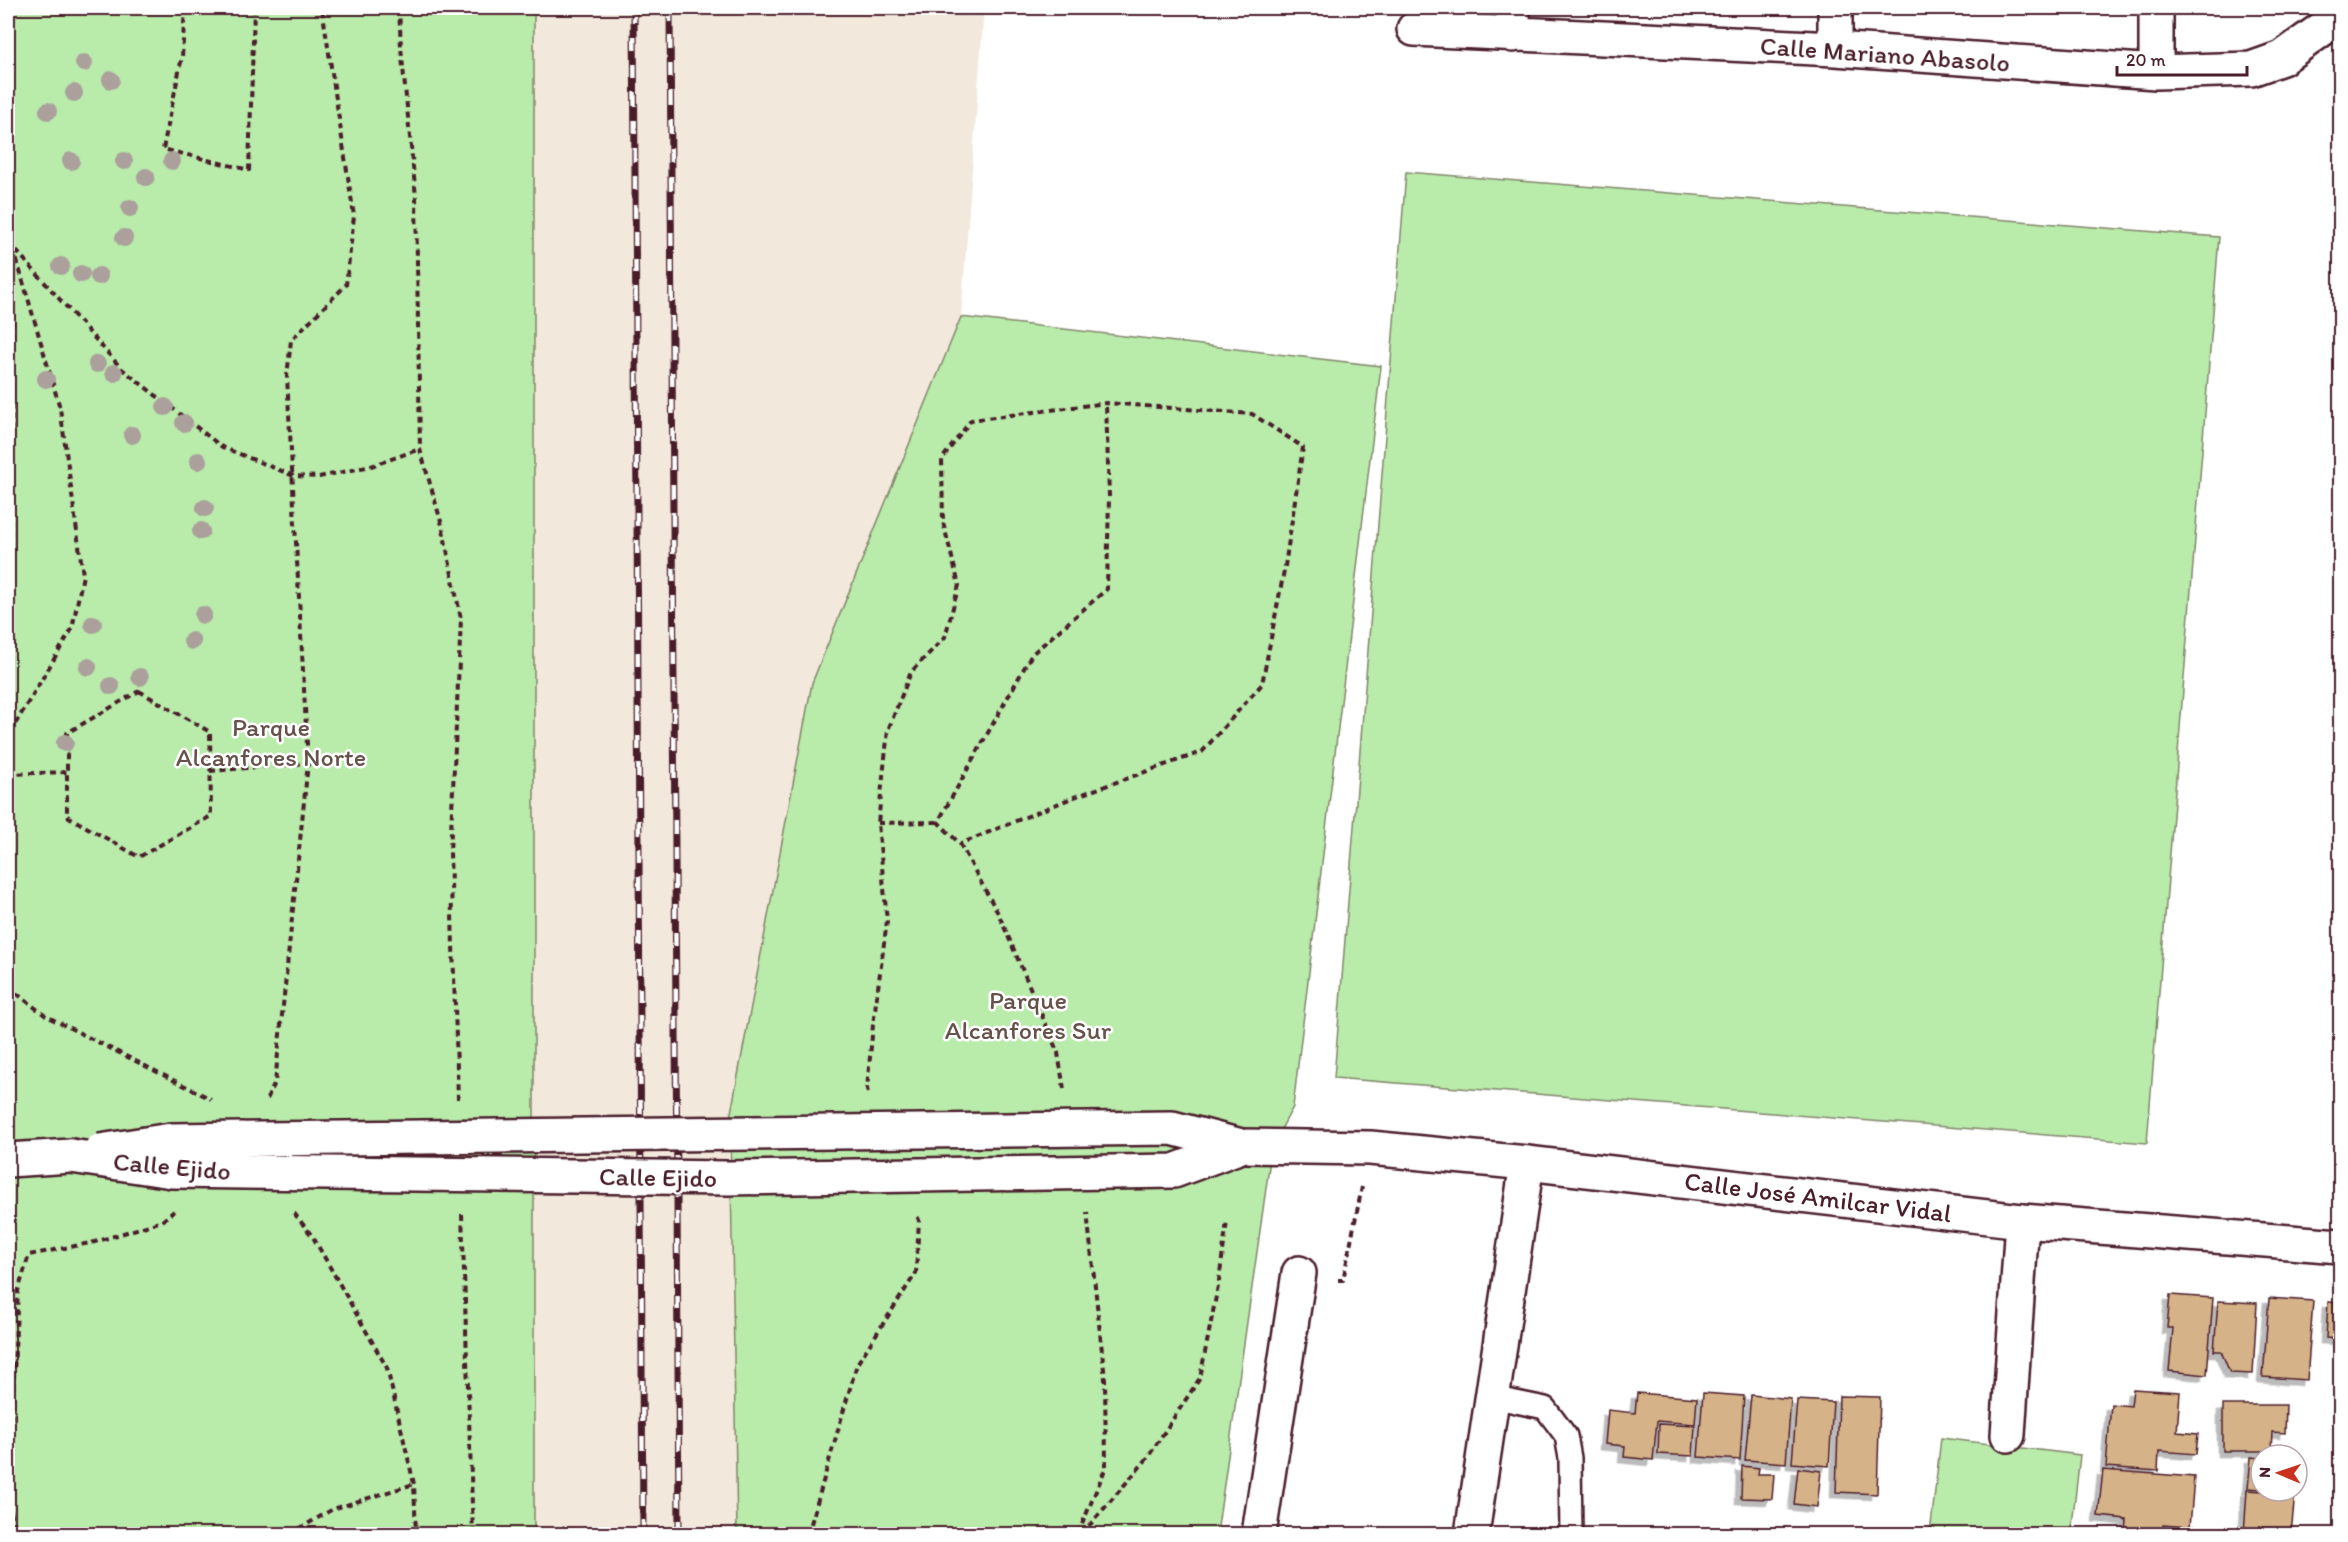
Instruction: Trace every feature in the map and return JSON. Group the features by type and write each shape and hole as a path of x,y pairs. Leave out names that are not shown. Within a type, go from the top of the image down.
{"street":[{"path":"1835,8 1835,49"},
{"path":"2156,8 2156,72"},
{"name":"Calle Mariano Abasolo","path":"1414,30 1513,21 1835,49 2156,72 2251,69 2282,58 2340,16"},
{"name":"Calle Ejido","path":"8,1160 71,1156 171,1140 1172,1128 1241,1146 1295,1146"},
{"name":"Calle Ejido","path":"71,1156 172,1171 728,1178 1174,1171 1241,1146"},
{"name":"Calle José Amilcar Vidal","path":"1295,1146 1370,1148 1527,1163 2022,1221 2340,1246"},
{"path":"1472,1534 1527,1163"},
{"path":"2008,1435 2022,1221"},
{"path":"1259,1534 1299,1273"}],"lane":[{"path":"1492,1397 1545,1408 1566,1436 1570,1458 1571,1534"}],"path":[{"path":"185,8 182,57 163,149 249,170 254,8"},
{"path":"266,1102 275,1083 308,763 287,377 291,340 346,285 354,216 322,8"},
{"path":"399,8 416,197 420,449 442,525 461,620 450,853 458,1104"},
{"path":"8,176 13,248 8,799"},
{"path":"13,248 122,369 222,447 294,476 319,477 371,466 420,449"},
{"path":"9,733 72,629 83,575 60,408 13,248"},
{"path":"938,822 1032,654 1107,590 1109,496 1106,403"},
{"path":"871,1100 867,1089 887,921 879,823 888,730 911,672 945,637 959,585 943,522 942,459 971,420 1106,403 1252,414 1303,447 1285,566 1262,684 1202,752 1074,797 960,844"},
{"path":"139,691 210,732 210,771 211,816 139,857 68,816 67,733 139,691"},
{"path":"210,771 308,763"},
{"path":"8,774 68,772"},
{"path":"879,823 938,822 960,844 999,915 1058,1053 1066,1097"},
{"path":"8,987 46,1016 220,1104"},
{"path":"1299,1273 1343,1280 1370,1148"},
{"path":"8,1483 18,1291 29,1255 95,1242 162,1221 178,1207"},
{"path":"1080,1534 1106,1467 1105,1378 1087,1208"},
{"path":"292,1210 313,1237 387,1368 414,1484 416,1534"},
{"path":"808,1534 857,1364 916,1273 919,1221 915,1210"},
{"path":"462,1212 473,1534"},
{"path":"1080,1534 1146,1460 1200,1378 1219,1281 1227,1221"},
{"path":"290,1534 333,1509 414,1484"},
{"path":"8,1501 16,1534"}],"shaded area":[{"path":"534,8 984,8 961,317 812,683 730,1118 737,1534 534,1534"}],"green space":[{"name":"Parque Alcanfores Norte","path":"8,8 534,8 534,1534 8,1534"},
{"path":"1406,172 2219,237 2147,1143 1334,1078"},
{"name":"Parque Alcanfores Sur","path":"961,317 1381,366 1293,1107 1272,1146 1217,1534 737,1534 730,1118 812,683"},
{"path":"1941,1438 2080,1455 2071,1534 1930,1534"}],"building":[{"path":"2170,1295 2213,1298 2207,1375 2169,1371 2173,1328 2167,1328"},
{"path":"2269,1298 2313,1301 2307,1380 2263,1377"},
{"path":"2218,1301 2257,1303 2253,1374 2230,1373 2221,1351 2214,1351"},
{"path":"2328,1302 2340,1303 2340,1339 2326,1338"},
{"path":"2133,1389 2180,1392 2177,1432 2198,1434 2196,1454 2159,1451 2158,1471 2106,1467 2111,1404 2131,1406"},
{"path":"1637,1393 1697,1398 1695,1424 1657,1421 1653,1460 1624,1457 1625,1446 1605,1444 1608,1410 1635,1413"},
{"path":"1703,1393 1744,1396 1740,1460 1698,1457"},
{"path":"1751,1395 1791,1399 1786,1463 1745,1460"},
{"path":"1839,1396 1880,1397 1877,1494 1836,1492"},
{"path":"1797,1400 1833,1402 1829,1466 1792,1463"},
{"path":"2223,1405 2286,1405 2285,1433 2272,1432 2271,1443 2249,1443 2249,1451 2223,1451"},
{"path":"1659,1424 1695,1426 1693,1456 1658,1454"},
{"path":"1742,1466 1759,1468 1758,1474 1774,1474 1772,1499 1741,1498"},
{"path":"1798,1468 1821,1471 1817,1507 1794,1504"},
{"path":"2103,1470 2194,1477 2190,1527 2163,1525 2162,1534 2125,1534 2126,1519 2098,1516"},
{"path":"2247,1490 2249,1490 2249,1503 2294,1503 2291,1534 2244,1534"},
{"path":"2193,1526 2226,1528 2225,1534 2192,1534"}],"railway":[{"path":"634,8 643,1534"},
{"path":"670,8 679,1534"}]}
